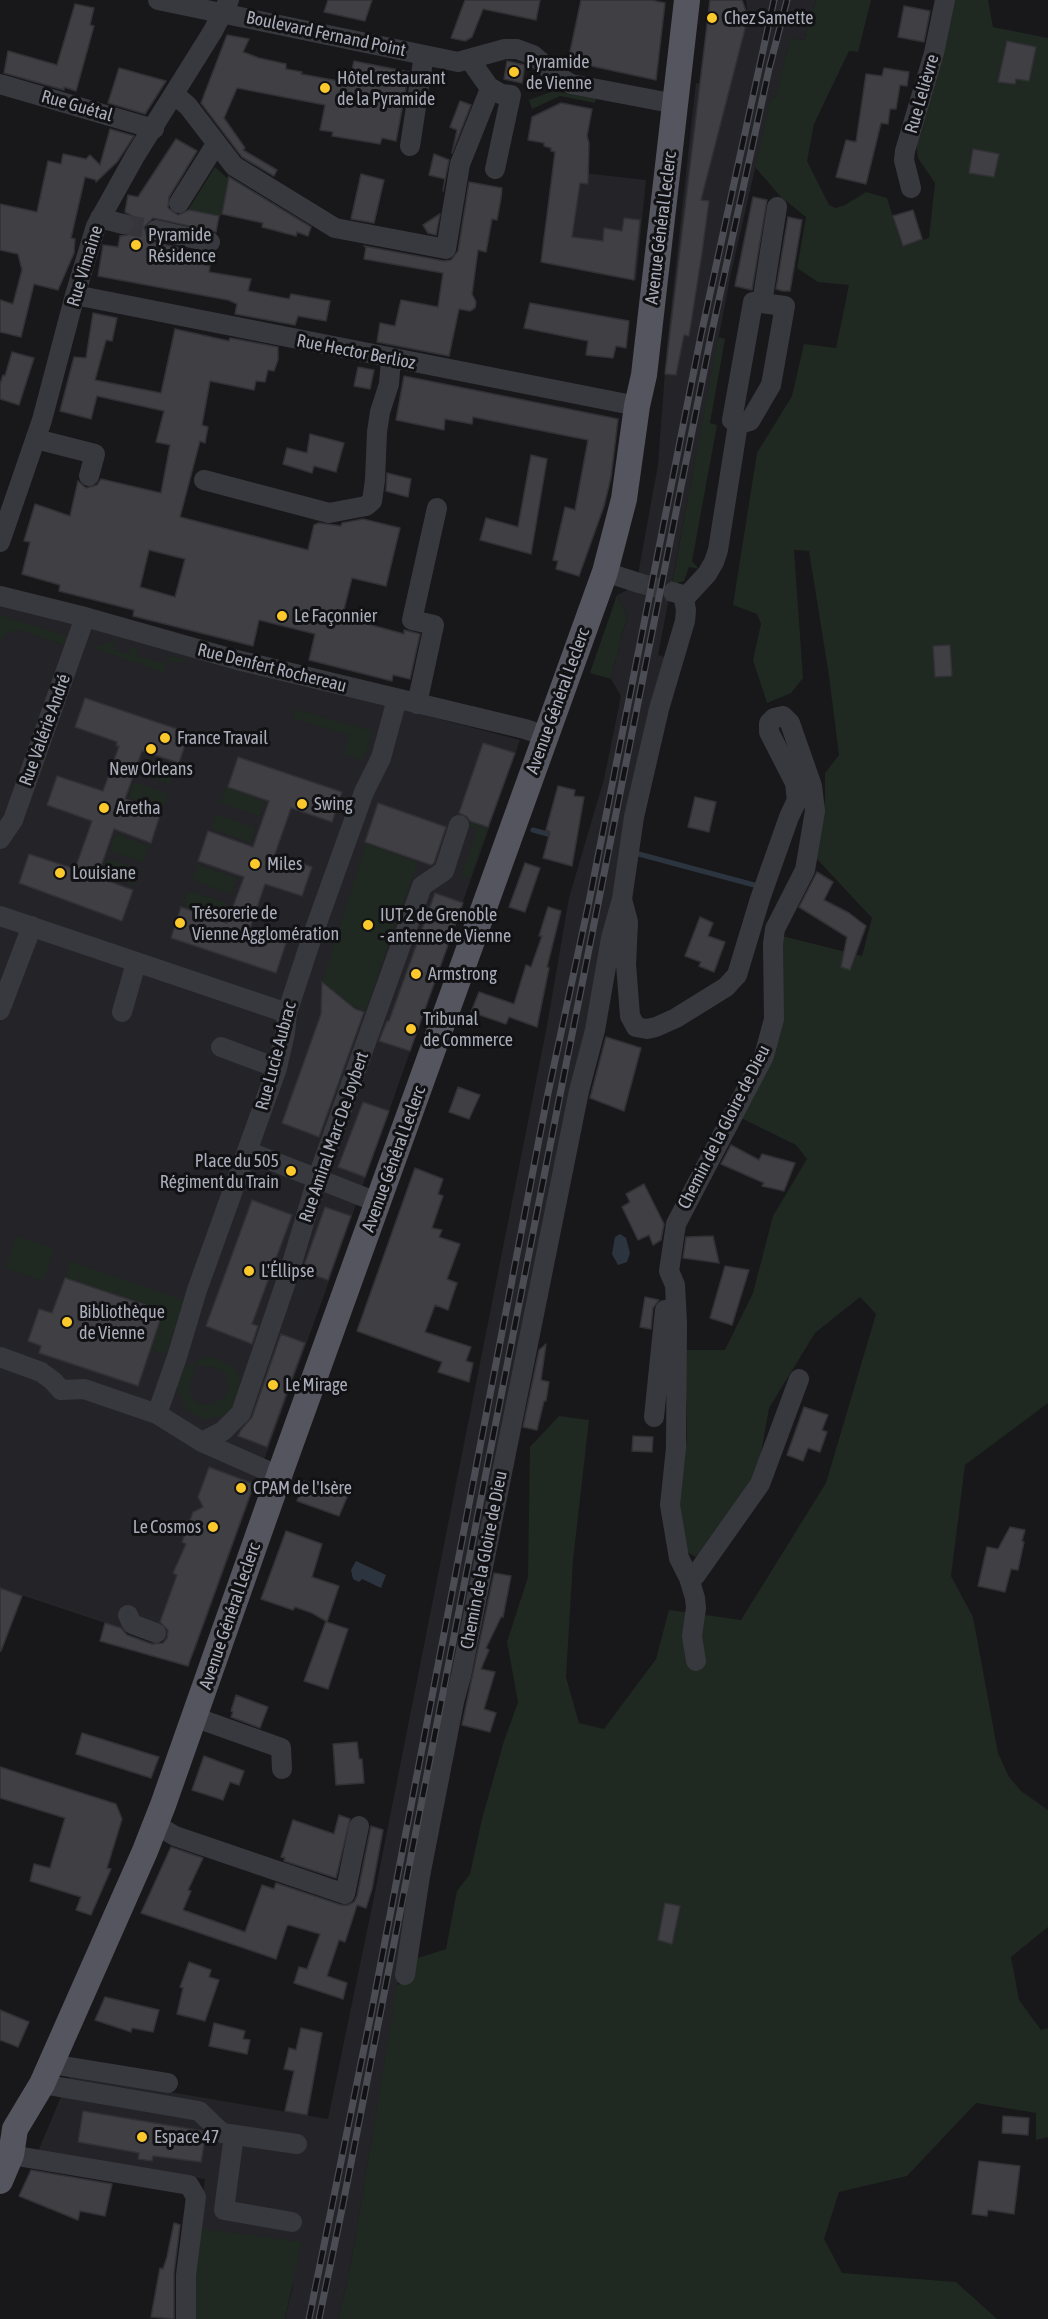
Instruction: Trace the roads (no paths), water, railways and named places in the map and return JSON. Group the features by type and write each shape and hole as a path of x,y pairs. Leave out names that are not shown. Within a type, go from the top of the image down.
{"main road":[{"name":"Avenue Général Leclerc","path":"0,2181 11,2156 15,2129 47,2074 155,1824 605,572 624,500 645,366 687,0"}],"street":[{"name":"Boulevard Fernand Point","path":"158,0 226,6 424,55 464,61"},
{"name":"Rue Lelièvre","path":"910,188 904,160 905,152 934,53 945,0"},
{"name":"Rue Vimaine","path":"0,542 36,440 75,295 100,218 226,6"},
{"path":"495,169 511,95 501,94 489,87 464,61 498,51 517,49 533,55 556,75 571,84 676,104"},
{"path":"410,146 424,55"},
{"name":"Rue Guétal","path":"0,84 154,129"},
{"path":"175,95 188,106 234,166 335,228 446,249 460,164 488,94"},
{"path":"179,203 216,144"},
{"path":"762,303 777,207"},
{"path":"100,218 123,224"},
{"path":"156,230 210,242"},
{"name":"Rue Hector Berlioz","path":"75,295 637,406"},
{"path":"753,302 762,303 785,306 774,377 750,421 738,424 732,420 753,302"},
{"path":"204,480 329,513 366,506 372,501 377,432 380,412 389,384 391,359"},
{"name":"Chemin de la Gloire de Dieu","path":"405,1975 420,1876 454,1702 579,1091 595,1030 611,938 622,899 634,817 659,709 684,621 686,610 679,596 706,574 718,550 738,424"},
{"path":"36,440 94,454 89,477"},
{"path":"417,704 434,625 412,620 437,508"},
{"path":"605,572 639,583"},
{"name":"Rue Denfert Rochereau","path":"0,596 85,617 237,660 525,729 545,736"},
{"name":"Rue Valérie André","path":"0,839 13,820 85,617"},
{"name":"Rue Lucie Aubrac","path":"157,1414 197,1290 277,1068 285,1033 286,1013 364,792 378,775 393,732 397,699"},
{"name":"Chemin de la Gloire de Dieu","path":"622,899 628,922 626,964 630,1016 636,1027 647,1029 656,1027 676,1018 726,987 737,975 760,899 797,800 795,783 769,732 769,723 774,718 783,716 790,723 812,786 815,811 805,870 774,936 774,1019 764,1056 676,1224 669,1271 675,1285 677,1323 676,1448 670,1505 679,1558 689,1578 696,1608 692,1636 696,1661"},
{"name":"Rue Amiral Marc De Joybert","path":"202,1442 223,1431 241,1413 290,1270 317,1179 422,886 444,871 459,825"},
{"path":"0,916 286,1013"},
{"path":"0,1010 32,926"},
{"path":"122,1012 136,963"},
{"path":"221,1047 277,1068"},
{"path":"247,1151 379,1203"},
{"path":"654,1417 669,1271"},
{"path":"0,1357 41,1371 61,1390 84,1389 157,1414 202,1442 279,1476"},
{"path":"689,1578 695,1576 760,1484 800,1379"},
{"path":"128,1615 132,1624 156,1633"},
{"path":"194,1717 281,1748 282,1769"},
{"path":"155,1824 176,1836 345,1894 359,1826"},
{"path":"47,2074 168,2083"},
{"path":"47,2074 199,2111 222,2133 297,2144"},
{"path":"234,2135 224,2210 292,2222"},
{"path":"11,2156 189,2185 196,2197 188,2255 186,2319"}],"waterway":[{"path":"533,830 555,836"},
{"path":"635,853 758,886"}],"tunnel":[{"path":"123,224 156,230"},
{"path":"639,583 673,592"}],"railway":[{"path":"309,2319 372,2009 547,1098 589,902 701,335 774,0"},
{"path":"319,2319 711,336 769,69 787,0"}],"place":[{"name":"Chez Samette","path":"712,18"},
{"name":"Pyramide de Vienne","path":"514,72"},
{"name":"Hôtel restaurant de la Pyramide","path":"325,88"},
{"name":"Pyramide Résidence","path":"136,245"},
{"name":"Le Façonnier","path":"282,616"},
{"name":"France Travail","path":"165,738"},
{"name":"New Orleans","path":"151,749"},
{"name":"Swing","path":"302,804"},
{"name":"Aretha","path":"104,808"},
{"name":"Miles","path":"255,864"},
{"name":"Louisiane","path":"60,873"},
{"name":"Trésorerie de Vienne Agglomération","path":"180,923"},
{"name":"IUT 2 de Grenoble - antenne de Vienne","path":"368,925"},
{"name":"Armstrong","path":"416,974"},
{"name":"Tribunal de Commerce","path":"411,1029"},
{"name":"Place du 505 Régiment du Train","path":"291,1171"},
{"name":"L'Éllipse","path":"249,1271"},
{"name":"Bibliothèque de Vienne","path":"67,1322"},
{"name":"Le Mirage","path":"273,1385"},
{"name":"CPAM de l'Isère","path":"241,1488"},
{"name":"Le Cosmos","path":"213,1527"},
{"name":"Espace 47","path":"142,2137"}]}
